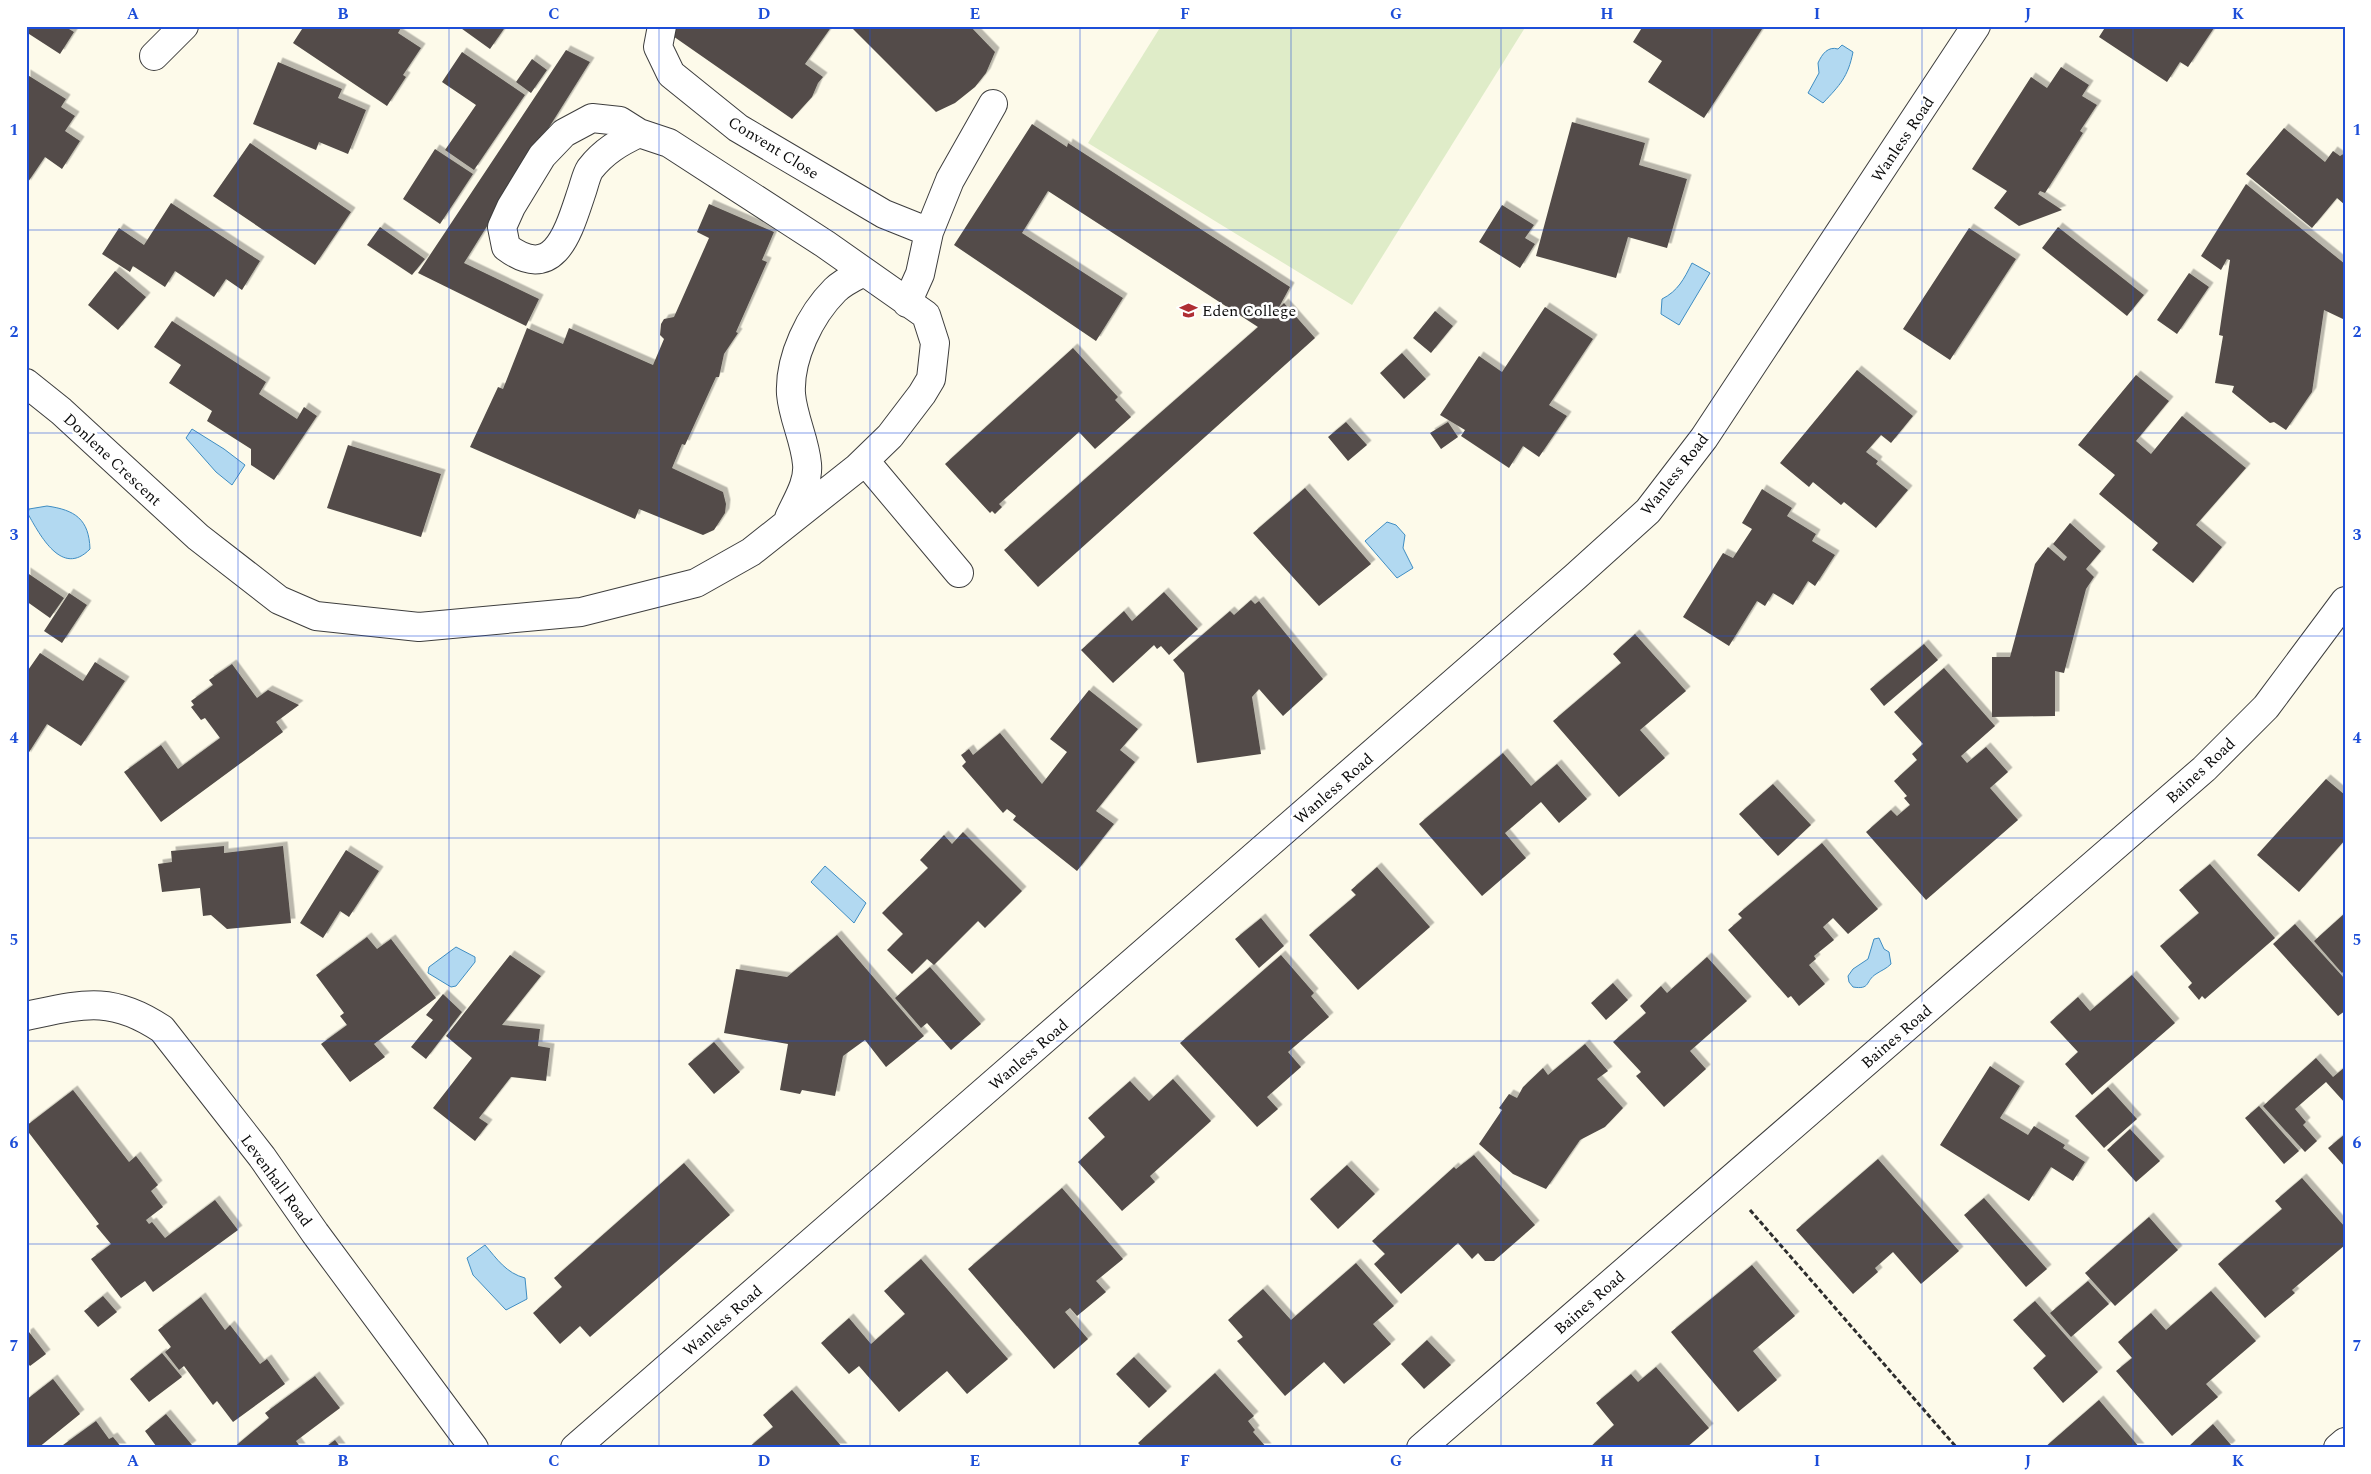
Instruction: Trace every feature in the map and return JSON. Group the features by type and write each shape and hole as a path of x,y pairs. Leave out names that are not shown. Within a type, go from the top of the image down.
{"street":[{"path":"154,56 184,26"},
{"name":"Convent Close","path":"662,26 658,47 671,74 738,128 884,214 929,232"},
{"name":"Wanless Road","path":"575,1448 1575,577 1648,511 1704,438 1976,26"},
{"path":"907,303 920,274 929,232 950,180 993,104"},
{"name":"Donlene Crescent","path":"26,383 61,411 198,537 279,600 316,616 419,627 581,612 696,583 751,552 864,461 890,436 931,379 935,343 926,315 825,244 669,144 639,133 620,121 592,118 564,133 542,156 511,207 502,227 506,247 520,257 538,260 552,256 563,240 589,170 611,147 639,133"},
{"path":"786,524 804,485 808,466 795,419 791,392 796,357 821,306 845,282 864,272"},
{"path":"864,461 959,573"},
{"name":"Baines Road","path":"1421,1448 2204,769 2266,707 2345,601"},
{"name":"Levenhall Road","path":"26,1016 101,1004 123,1008 141,1015 162,1029 262,1157 474,1448"},
{"path":"2338,1448 2345,1442"}],"path":[{"path":"1727,1183 1957,1448"}],"green space":[{"path":"1161,26 1526,26 1352,305 1088,143"}],"water":[{"path":"1842,45 1853,52 1849,68 1839,86 1823,103 1808,93 1819,73 1818,63 1821,57 1828,50 1838,49"},
{"path":"1692,263 1710,273 1679,325 1661,314 1662,299 1676,288"},
{"path":"192,429 245,465 232,485 216,472 186,438"},
{"path":"47,506 73,513 79,518 87,530 90,549 80,557 70,559 61,556 53,550 28,514 29,509"},
{"path":"1387,522 1396,525 1405,535 1403,548 1413,568 1397,578 1365,541"},
{"path":"825,866 866,903 854,923 811,882"},
{"path":"1879,938 1884,949 1889,952 1891,964 1876,974 1865,986 1853,987 1849,982 1848,976 1853,969 1868,959 1874,939"},
{"path":"456,947 475,957 475,962 456,986 451,987 428,973 429,967"},
{"path":"485,1245 507,1269 525,1278 527,1299 506,1310 473,1275 467,1258"}],"building":[{"path":"26,26 64,26 74,32 60,54 26,32"},
{"path":"304,26 402,26 398,33 421,48 403,75 406,77 387,106 293,43"},
{"path":"458,26 506,26 490,49"},
{"path":"676,26 832,26 805,64 823,77 812,97 792,119 670,34"},
{"path":"850,26 970,26 995,52 986,73 975,87 955,103 936,112"},
{"path":"1643,26 1764,26 1704,118 1648,82 1662,61 1633,42"},
{"path":"2106,26 2211,26 2214,28 2188,67 2180,62 2167,82 2099,37"},
{"path":"566,50 590,62 464,263 539,299 526,326 418,273"},
{"path":"462,52 525,95 474,170 445,150 476,105 442,82"},
{"path":"532,59 547,70 531,93 516,82"},
{"path":"278,62 342,89 338,98 366,110 348,154 319,142 316,150 253,124"},
{"path":"2061,67 2089,85 2082,96 2097,105 2080,131 2083,133 2045,193 2040,191 2038,194 2062,210 2019,226 1994,208 2007,191 1972,169 2031,77 2047,88"},
{"path":"26,74 66,99 61,107 75,116 65,131 80,141 62,169 45,157 26,185"},
{"path":"1572,122 1645,143 1639,165 1687,179 1667,248 1628,237 1616,278 1536,256"},
{"path":"1032,124 1067,147 1068,143 1290,287 1278,309 1284,303 1315,338 1038,587 1004,550 1258,327 1048,191 1022,233 1123,298 1096,341 954,245"},
{"path":"2284,128 2325,162 2333,151 2340,156 2345,153 2345,205 2337,198 2312,228 2246,174"},
{"path":"250,143 351,212 315,265 213,196"},
{"path":"435,149 473,174 440,224 403,199"},
{"path":"2246,184 2345,264 2345,320 2324,310 2312,392 2286,430 2274,422 2270,423 2232,392 2234,386 2215,383 2223,336 2219,335 2230,260 2227,259 2221,270 2201,256"},
{"path":"171,203 260,261 242,290 226,279 214,297 175,271 165,287 133,266 130,272 102,254 119,228 144,245"},
{"path":"709,204 774,232 762,260 767,262 736,332 738,333 724,354 719,377 716,377 685,445 682,444 672,468 723,492 726,504 725,513 714,530 703,535 639,509 635,519 470,447 498,387 503,389 527,328 563,344 569,328 653,365 664,339 660,335 661,324 664,319 674,317 709,238 697,232"},
{"path":"1502,205 1534,225 1525,238 1535,244 1520,268 1479,242"},
{"path":"380,227 425,259 412,275 367,245"},
{"path":"2058,227 2144,295 2127,316 2042,248"},
{"path":"1969,228 2016,259 1950,360 1903,329"},
{"path":"115,271 146,297 118,330 88,305"},
{"path":"2189,273 2209,287 2177,334 2157,320"},
{"path":"1545,307 1593,339 1549,405 1567,416 1539,457 1523,446 1509,468 1461,436 1465,430 1440,415 1479,356 1502,372"},
{"path":"1435,311 1453,326 1431,353 1413,338"},
{"path":"172,321 266,382 259,394 297,419 304,407 317,416 274,480 251,465 251,449 207,421 212,411 169,383 181,365 154,347"},
{"path":"1073,348 1118,397 1115,400 1131,417 1095,449 1079,432 999,504 1002,507 995,514 992,511 990,513 945,464"},
{"path":"1402,353 1426,379 1404,399 1380,373"},
{"path":"1857,370 1913,416 1891,443 1881,435 1866,452 1878,461 1876,464 1908,490 1876,528 1844,502 1841,505 1813,482 1809,487 1780,463"},
{"path":"2136,375 2169,401 2136,441 2151,454 2182,416 2246,468 2196,525 2222,547 2193,583 2152,550 2158,543 2099,494 2115,475 2078,445"},
{"path":"1346,422 1367,445 1348,461 1328,437"},
{"path":"1448,422 1458,437 1441,449 1430,433"},
{"path":"348,445 441,474 421,537 327,508"},
{"path":"1305,488 1371,564 1319,606 1253,533"},
{"path":"1762,489 1792,508 1787,516 1816,534 1812,541 1835,555 1815,586 1808,581 1793,605 1773,593 1765,606 1757,601 1729,646 1683,617 1723,553 1733,558 1752,529 1742,523"},
{"path":"2070,523 2101,551 2086,569 2094,577 2086,589 2064,673 2055,671 2055,716 1992,717 1992,657 2010,657 2035,564 2048,547 2064,561 2067,557 2053,544"},
{"path":"26,572 64,598 50,618 26,601"},
{"path":"1164,592 1198,629 1169,655 1161,646 1157,649 1154,645 1113,683 1081,650 1124,611 1132,621"},
{"path":"69,593 87,605 62,643 44,631"},
{"path":"1251,600 1255,604 1259,601 1323,679 1283,716 1259,689 1252,697 1261,754 1197,763 1184,673 1173,660 1230,611 1234,615"},
{"path":"1635,634 1686,691 1640,730 1665,758 1619,797 1553,721 1621,663 1613,654"},
{"path":"1924,644 1938,660 1884,706 1870,689"},
{"path":"40,653 83,681 95,662 125,681 81,746 47,724 26,757 26,673"},
{"path":"232,664 257,698 268,690 299,705 276,722 283,732 161,822 124,772 161,745 178,769 220,738 205,718 201,720 191,707 194,705 191,701 213,685 209,680"},
{"path":"1944,668 1995,726 1961,756 1967,763 1986,747 2008,772 1990,788 2018,820 1926,900 1866,832 1891,810 1897,816 1910,805 1904,798 1907,796 1894,781 1917,760 1912,754 1923,744 1894,712"},
{"path":"1089,690 1138,729 1120,750 1135,762 1096,811 1114,824 1077,871 1013,820 1016,816 1007,809 1003,813 962,766 966,762 961,755 969,749 973,755 1000,733 1042,784 1067,752 1050,739"},
{"path":"1503,753 1531,786 1557,764 1587,799 1559,823 1541,802 1505,833 1526,858 1482,896 1419,824"},
{"path":"2326,779 2345,795 2345,840 2299,892 2257,855"},
{"path":"1773,784 1811,825 1778,856 1739,814"},
{"path":"963,832 1022,891 985,928 978,921 934,965 927,959 912,974 887,950 903,934 882,913 928,868 920,860 944,835 952,844"},
{"path":"1822,843 1878,909 1848,934 1833,918 1823,927 1834,940 1814,956 1816,959 1809,965 1825,984 1799,1006 1791,996 1788,998 1728,930 1742,918 1738,914"},
{"path":"224,846 224,853 283,846 291,923 227,929 211,915 203,916 200,888 162,892 158,864 172,862 171,851"},
{"path":"346,850 379,871 349,917 340,911 323,938 300,923"},
{"path":"2210,864 2275,938 2205,999 2202,996 2199,1000 2188,987 2192,983 2160,946 2199,913 2179,890"},
{"path":"1377,867 1430,927 1358,990 1309,935 1356,895 1351,890"},
{"path":"2345,913 2345,970 2342,973 2314,941"},
{"path":"1261,918 1284,946 1259,968 1235,939"},
{"path":"2295,924 2345,979 2345,1011 2338,1016 2273,944"},
{"path":"837,935 924,1036 886,1067 865,1040 843,1056 835,1096 802,1090 800,1094 780,1090 788,1044 724,1033 736,969 787,977"},
{"path":"367,937 377,949 391,939 436,998 374,1044 385,1057 350,1082 321,1044 347,1025 340,1016 344,1013 316,975"},
{"path":"510,955 541,976 502,1025 540,1029 538,1046 550,1048 546,1081 511,1077 479,1118 488,1124 475,1141 433,1108 472,1058 446,1036"},
{"path":"1281,955 1314,993 1311,996 1329,1017 1288,1052 1301,1067 1267,1097 1278,1109 1257,1127 1180,1043"},
{"path":"1707,957 1747,1001 1690,1051 1706,1069 1664,1107 1636,1076 1641,1072 1613,1042 1646,1013 1640,1006 1661,986 1667,993"},
{"path":"930,967 981,1024 951,1050 927,1023 921,1028 895,998"},
{"path":"2132,975 2175,1023 2092,1095 2065,1064 2078,1052 2050,1022 2078,997 2090,1011"},
{"path":"1613,983 1628,1000 1606,1020 1591,1003"},
{"path":"443,994 462,1012 426,1059 411,1047 433,1020 426,1015"},
{"path":"714,1042 740,1072 714,1094 688,1064"},
{"path":"1585,1044 1608,1071 1597,1079 1623,1108 1605,1127 1580,1140 1546,1189 1513,1174 1479,1144 1502,1110 1499,1108 1509,1094 1517,1098 1523,1087 1543,1068 1548,1075"},
{"path":"2316,1058 2333,1077 2345,1067 2345,1103 2326,1082 2295,1109 2306,1122 2303,1125 2317,1141 2305,1152 2263,1106"},
{"path":"1990,1066 2020,1086 2000,1118 2028,1135 2034,1126 2065,1145 2063,1148 2085,1162 2073,1181 2051,1167 2029,1201 1940,1145"},
{"path":"1173,1079 1211,1121 1150,1176 1155,1182 1122,1211 1078,1162 1105,1137 1088,1118 1130,1081 1149,1101"},
{"path":"2108,1087 2137,1119 2104,1148 2075,1116"},
{"path":"73,1090 129,1162 136,1156 158,1185 151,1191 163,1207 146,1220 149,1224 152,1222 165,1238 215,1200 238,1230 153,1292 145,1281 121,1298 91,1259 111,1244 96,1226 99,1224 26,1129 26,1126"},
{"path":"2259,1106 2299,1151 2284,1164 2245,1118"},
{"path":"2130,1129 2160,1161 2136,1182 2107,1150"},
{"path":"2345,1134 2345,1167 2328,1148"},
{"path":"1474,1155 1535,1225 1494,1261 1485,1261 1478,1253 1472,1259 1458,1243 1401,1294 1374,1264 1385,1254 1372,1241 1454,1167 1456,1169"},
{"path":"1878,1159 1959,1251 1921,1284 1893,1252 1875,1268 1878,1272 1853,1294 1796,1230"},
{"path":"684,1163 730,1215 590,1337 580,1326 560,1344 533,1313 562,1287 554,1278"},
{"path":"1347,1165 1375,1194 1338,1229 1310,1199"},
{"path":"2302,1178 2345,1227 2345,1245 2292,1290 2295,1293 2265,1318 2218,1264 2282,1209 2275,1201"},
{"path":"1062,1188 1123,1259 1096,1281 1106,1292 1077,1316 1070,1308 1065,1312 1088,1339 1054,1369 968,1269"},
{"path":"1984,1198 2047,1269 2026,1287 1964,1215"},
{"path":"2149,1217 2178,1250 2115,1306 2085,1273"},
{"path":"921,1259 1008,1359 967,1394 947,1371 899,1412 859,1366 849,1374 821,1343 849,1318 871,1344 905,1314 884,1291"},
{"path":"1356,1263 1394,1306 1373,1324 1391,1344 1344,1384 1324,1362 1285,1396 1237,1341 1243,1337 1228,1320 1263,1289 1291,1320"},
{"path":"1752,1265 1795,1316 1753,1351 1777,1380 1738,1412 1671,1332"},
{"path":"2088,1281 2109,1304 2071,1337 2050,1313"},
{"path":"2211,1291 2256,1341 2206,1384 2218,1397 2172,1436 2116,1371 2132,1358 2118,1342 2151,1313 2166,1330"},
{"path":"103,1296 117,1312 98,1327 84,1311"},
{"path":"201,1297 225,1330 230,1325 260,1364 267,1359 285,1384 233,1422 217,1401 213,1405 184,1366 179,1370 165,1352 171,1347 158,1330"},
{"path":"2035,1301 2098,1372 2063,1403 2033,1368 2046,1356 2013,1320"},
{"path":"29,1332 46,1354 30,1366 26,1361 26,1334"},
{"path":"1427,1340 1451,1365 1424,1389 1401,1364"},
{"path":"162,1353 182,1377 149,1402 130,1379"},
{"path":"1134,1357 1167,1391 1149,1408 1116,1374"},
{"path":"1656,1367 1709,1428 1686,1448 1589,1448 1614,1425 1596,1403 1631,1374 1638,1382"},
{"path":"1215,1373 1254,1416 1248,1421 1255,1430 1253,1432 1267,1448 1143,1448 1138,1443"},
{"path":"315,1376 340,1408 296,1441 301,1448 233,1448 269,1418 265,1413"},
{"path":"53,1379 80,1414 38,1448 33,1446 26,1448 26,1400"},
{"path":"792,1390 843,1448 748,1448 773,1427 763,1415"},
{"path":"2099,1400 2140,1448 2044,1448"},
{"path":"166,1414 192,1445 188,1448 154,1448 156,1446 145,1431"},
{"path":"96,1421 109,1439 113,1437 122,1448 65,1448 63,1445"},
{"path":"2213,1424 2231,1445 2228,1448 2191,1448 2189,1446"},
{"path":"335,1440 341,1448 324,1448"}],"place":[{"name":"Eden College","path":"1188,310"}]}
